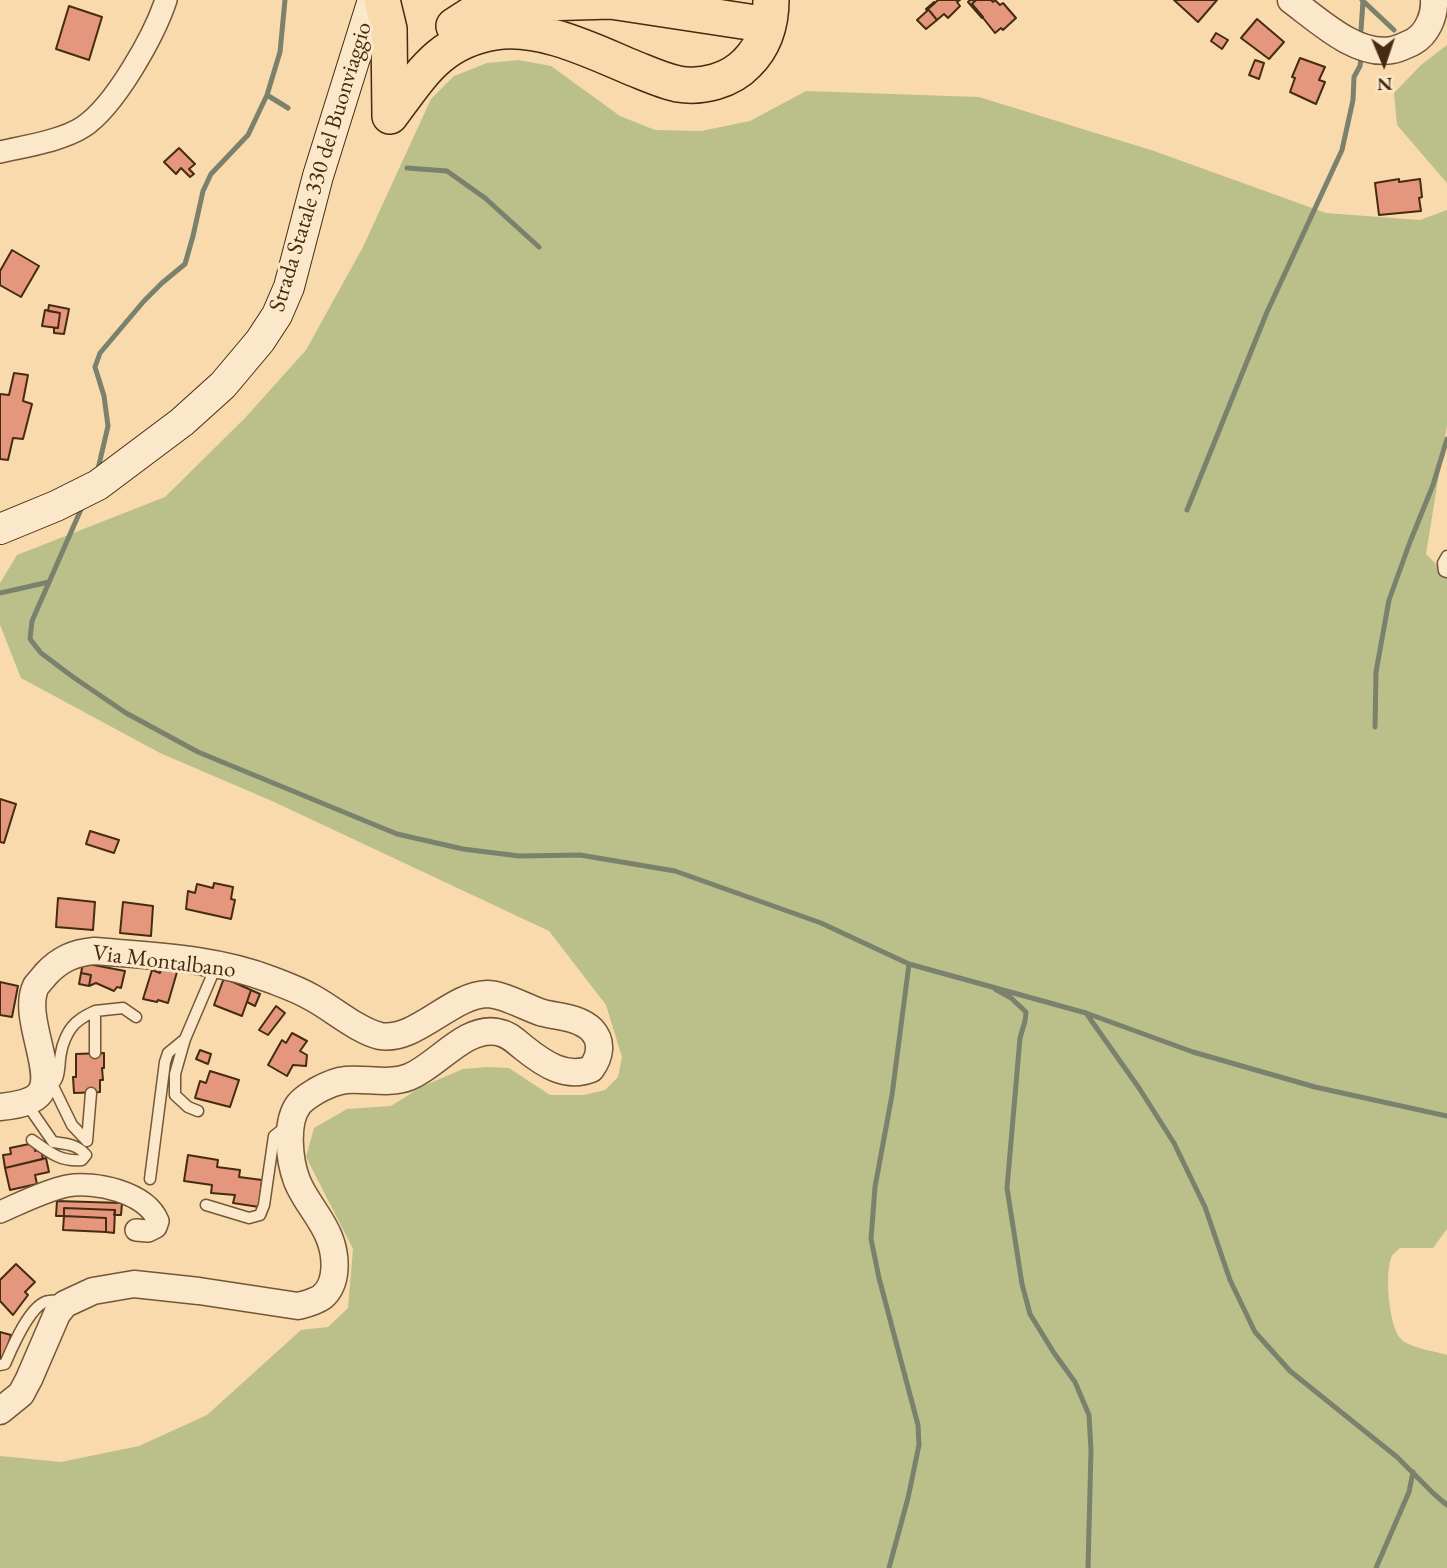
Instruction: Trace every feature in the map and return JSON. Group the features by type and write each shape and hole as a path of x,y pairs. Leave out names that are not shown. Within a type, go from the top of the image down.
{"highway":[{"path":"382,0 389,29 390,116"},
{"path":"608,1 760,11 768,27 759,49 743,67 720,80 694,85 668,82 542,35 519,31 495,32 465,40 440,55 429,65 390,116 419,59 445,32 471,15 507,4 608,1"}],"main road":[{"name":"Strada Statale 330 del Buonviaggio","path":"0,529 98,485 182,422 223,385 260,341 277,314 289,287 318,176 373,0"}],"street":[{"path":"0,152 52,139 82,128 98,115 115,94 149,37 166,0"},
{"path":"1291,0 1336,34 1377,51 1393,50 1418,39 1427,28 1435,10 1434,0"},
{"name":"Via Montalbano","path":"21,1100 44,1084 32,1006 37,985 59,961 82,952 206,962 245,971 311,996 368,1032 383,1036 403,1034 473,997 492,994 526,1008 582,1023 598,1041 599,1053 591,1069 571,1073 543,1062 512,1038 499,1032 487,1031 474,1035 407,1078 391,1081 345,1080 332,1083 304,1099 290,1123"},
{"path":"0,1411 21,1394 57,1314 65,1304 93,1291 134,1284 298,1306 312,1303 329,1290 333,1279 333,1254 329,1237 295,1174 290,1123"},
{"path":"0,1212 66,1186 90,1184 126,1193 146,1204 155,1214 158,1221 156,1227 148,1231 136,1230"}],"lane":[{"path":"1440,0 1447,4"},
{"path":"1447,556 1443,563 1444,571 1447,572"},
{"path":"198,1111 188,1107 175,1095 175,1074 185,1039 217,964"},
{"path":"21,1100 58,1079 61,1051 71,1027 82,1018 95,1011 123,1008 136,1017"},
{"path":"95,1011 95,1053"},
{"path":"150,1180 165,1062 168,1053 185,1039"},
{"path":"21,1100 72,1125 87,1141 91,1093"},
{"path":"21,1100 53,1142 75,1146 86,1155 82,1160 75,1161 51,1155 32,1140"},
{"path":"206,1205 248,1218 260,1215 264,1205 274,1136 290,1123"},
{"path":"0,1365 5,1364 17,1336 43,1302 75,1298"}],"green space":[{"path":"1447,45 1447,183 1397,125 1394,93 1421,65"},
{"path":"519,60 551,66 620,116 655,130 701,131 750,121 806,91 979,97 1154,151 1326,213 1420,220 1447,210 1447,425 1426,554 1447,575 1447,1229 1433,1248 1400,1248 1392,1256 1388,1286 1393,1322 1400,1338 1415,1347 1447,1355 1447,1568 0,1568 0,1456 61,1462 139,1446 207,1415 301,1330 328,1327 348,1308 353,1249 306,1157 314,1128 347,1109 391,1106 421,1087 463,1069 509,1068 550,1095 584,1095 605,1090 618,1077 622,1057 606,1005 549,931 272,801 160,753 21,678 0,625 0,583 17,555 165,497 245,418 306,350 363,247 431,99 454,76 487,63"}],"building":[{"path":"938,0 960,0 957,2 960,6 948,18 944,14 937,20 928,9"},
{"path":"976,0 972,4 982,18 968,2"},
{"path":"976,0 995,0 1000,5 1003,3 1016,18 1003,30 1001,28 995,33 972,4"},
{"path":"1174,0 1217,0 1198,22"},
{"path":"934,2 928,9 937,20 926,29 917,20"},
{"path":"69,6 102,17 89,60 56,49"},
{"path":"1257,19 1284,42 1269,59 1241,38"},
{"path":"1216,33 1228,40 1222,49 1211,41"},
{"path":"1300,58 1325,67 1319,80 1325,82 1316,104 1290,92 1295,78 1292,77"},
{"path":"1255,60 1264,63 1259,79 1249,75"},
{"path":"179,148 195,164 189,169 194,174 190,177 181,168 176,174 164,162"},
{"path":"1399,179 1399,182 1420,179 1421,211 1379,215 1375,183"},
{"path":"12,250 39,266 21,297 0,285 0,271"},
{"path":"49,305 69,309 64,334 54,333 54,328 58,328 60,313 48,311"},
{"path":"45,310 60,313 58,328 42,326"},
{"path":"14,373 28,375 23,401 32,404 23,439 13,438 8,460 0,459 0,394 9,395"},
{"path":"0,799 16,804 4,843 0,842"},
{"path":"90,831 119,840 114,853 86,844"},
{"path":"214,883 233,887 231,899 235,900 231,919 186,909 188,891 195,893 197,884 213,888"},
{"path":"58,898 95,902 93,930 56,927"},
{"path":"123,902 153,906 151,936 120,933"},
{"path":"83,963 125,971 121,988 117,987 114,991 96,983 89,986 91,975 81,973"},
{"path":"161,968 177,972 168,1003 143,999 152,970 160,973"},
{"path":"81,973 91,975 89,986 79,984"},
{"path":"224,978 251,990 242,1016 214,1005"},
{"path":"0,982 18,986 12,1017 0,1015"},
{"path":"251,990 260,994 255,1006 247,1002"},
{"path":"276,1006 285,1013 268,1035 259,1030"},
{"path":"292,1033 307,1041 300,1051 307,1055 306,1066 293,1065 287,1076 268,1065 282,1040 286,1043"},
{"path":"200,1050 211,1054 208,1064 196,1059"},
{"path":"104,1053 100,1092 74,1093 76,1054"},
{"path":"210,1071 239,1080 230,1107 195,1098 200,1081 206,1083"},
{"path":"34,1143 35,1151 41,1149 43,1159 5,1168 3,1155 11,1154 10,1148"},
{"path":"188,1155 218,1160 217,1167 240,1170 239,1177 262,1180 259,1207 233,1203 235,1195 211,1193 212,1185 184,1181"},
{"path":"46,1158 49,1172 35,1175 37,1184 10,1190 5,1168"},
{"path":"57,1201 122,1203 121,1215 114,1215 115,1210 64,1208 64,1216 56,1216"},
{"path":"64,1208 115,1210 114,1233 106,1232 106,1218 64,1216"},
{"path":"64,1216 106,1218 106,1232 63,1230"},
{"path":"16,1264 35,1282 25,1292 28,1295 13,1315 0,1301 0,1280"},
{"path":"0,1332 11,1335 3,1362 0,1361"}],"waterway":[{"path":"98,469 108,426 104,396 95,367 100,353 144,301 185,264 203,191 211,174 248,135 267,95 280,52 285,0"},
{"path":"1362,0 1394,30"},
{"path":"1361,30 1363,1"},
{"path":"1187,510 1267,312 1342,150 1353,100 1354,77 1361,58"},
{"path":"267,95 288,108"},
{"path":"407,168 447,171 485,198 539,247"},
{"path":"1375,727 1376,672 1389,600 1433,485 1447,439"},
{"path":"82,507 32,621 30,639 41,653 126,713 198,752 397,834 463,849 519,856 580,855 675,871 821,923 909,964 1086,1013 1193,1052 1315,1087 1447,1116"},
{"path":"0,593 49,582"},
{"path":"889,1568 919,1445 918,1425 871,1239 875,1187 892,1095 909,964"},
{"path":"995,989 1011,998 1026,1012 1020,1038 1007,1188 1022,1284 1030,1314 1075,1382 1089,1415 1091,1450 1088,1568"},
{"path":"1086,1013 1174,1143 1205,1207 1230,1280 1255,1332 1290,1371 1397,1457 1447,1505"},
{"path":"1376,1568 1409,1492 1413,1472"}]}
